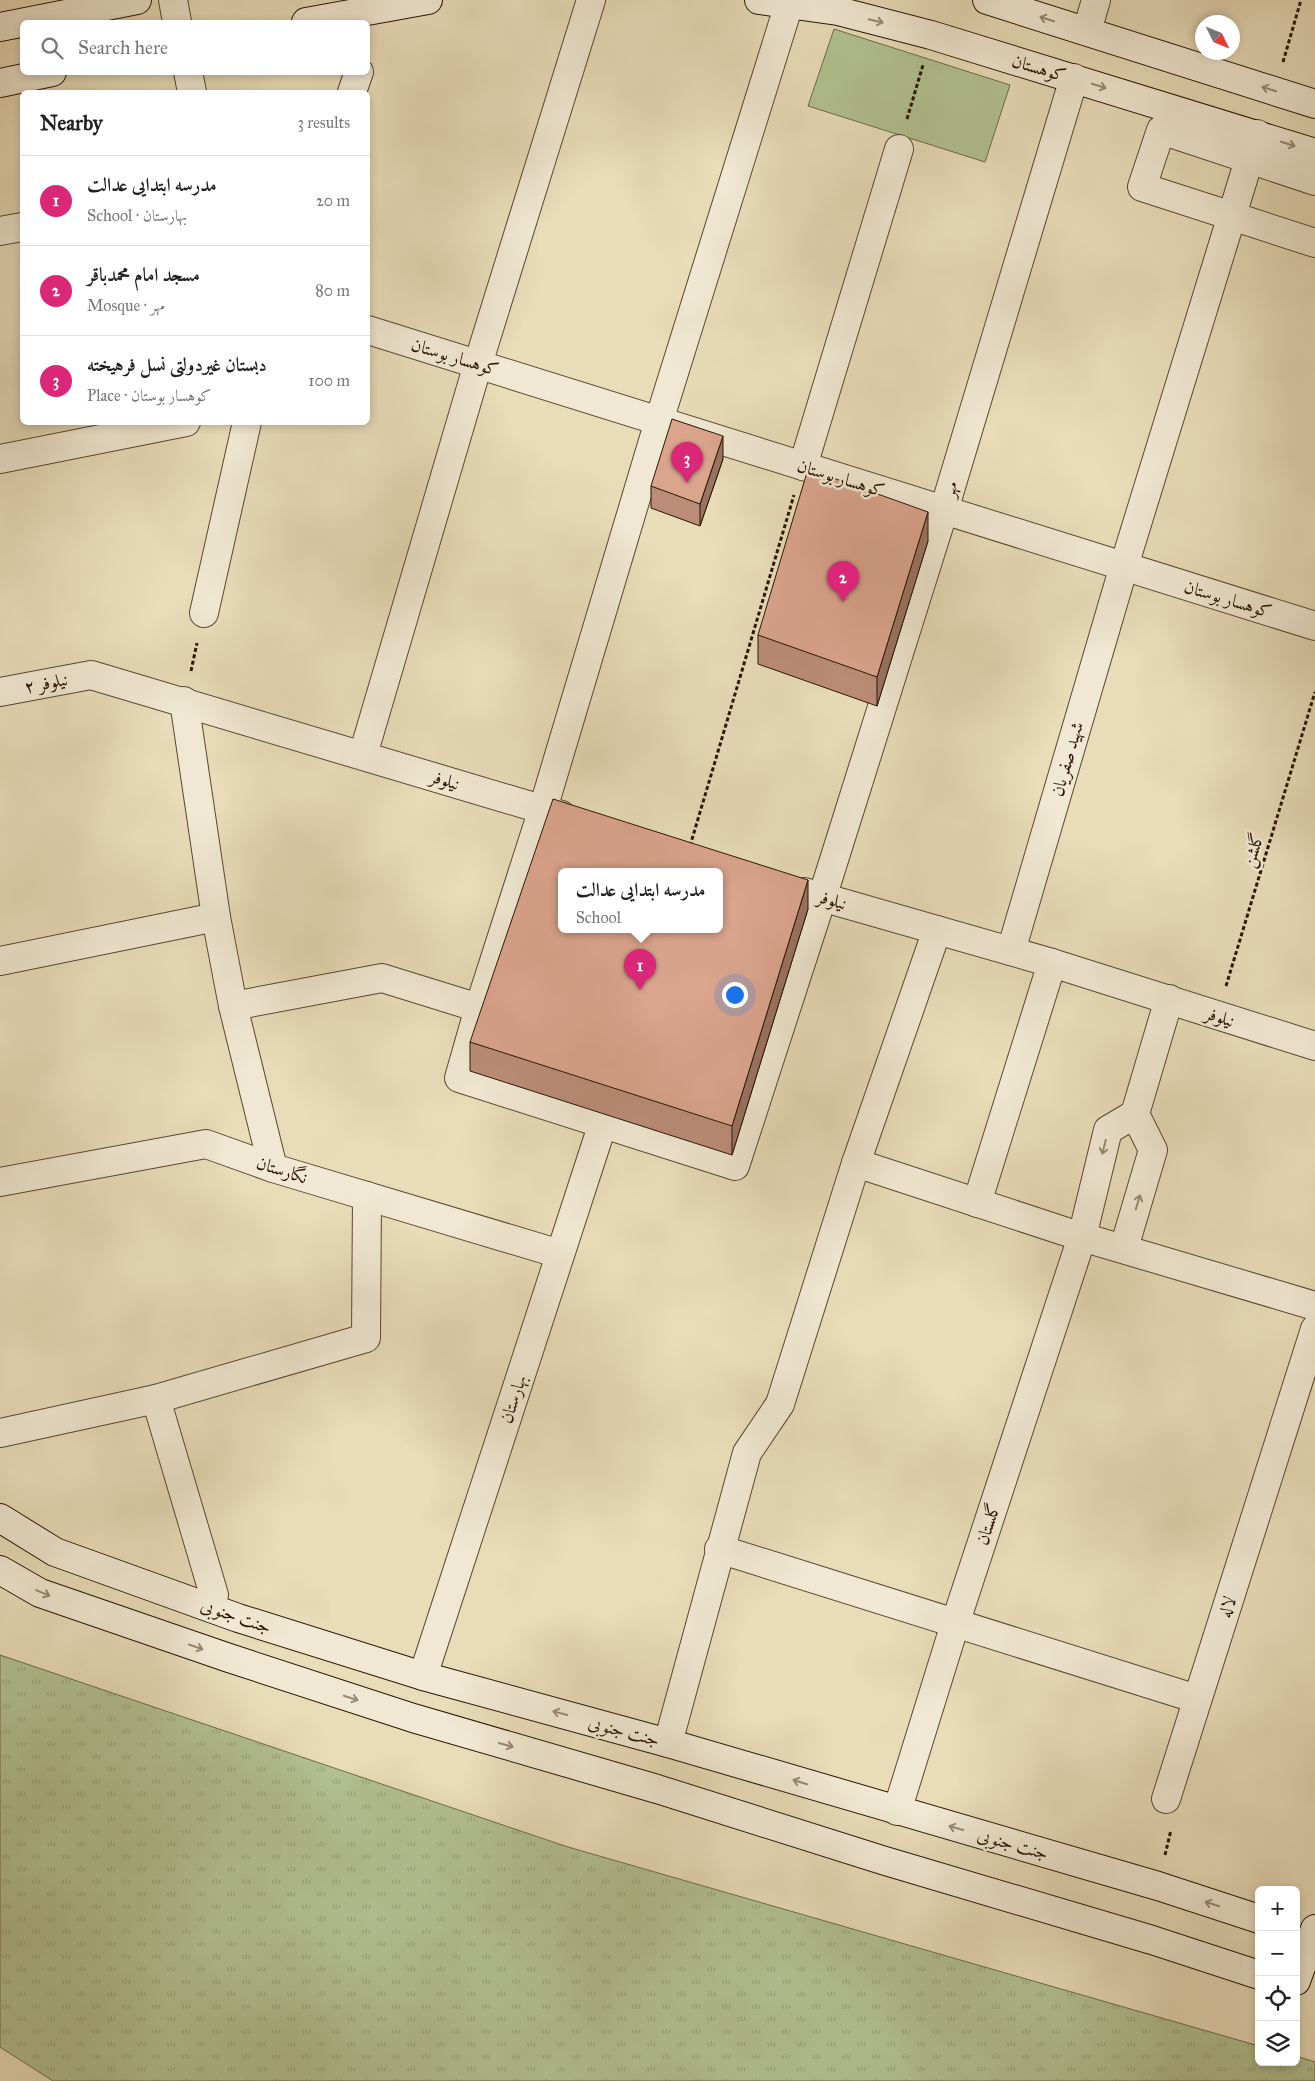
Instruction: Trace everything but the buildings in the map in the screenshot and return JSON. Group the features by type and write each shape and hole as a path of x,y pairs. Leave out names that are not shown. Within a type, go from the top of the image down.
{"street":[{"path":"36,20 137,0"},
{"path":"173,0 177,20"},
{"path":"317,20 428,0"},
{"path":"363,755 478,364 591,0"},
{"name":"کوهستان","path":"759,0 838,12 931,35 1074,78 1254,147 1315,153"},
{"path":"987,0 1315,104"},
{"path":"1087,31 1096,0"},
{"path":"603,1123 459,1078 479,1008 543,810 659,421 789,4"},
{"path":"0,27 20,23"},
{"path":"0,83 38,75"},
{"path":"189,75 192,90"},
{"path":"353,90 358,75"},
{"name":"مهر","path":"603,1123 735,1166 822,898 944,510 1074,78"},
{"path":"1315,181 1254,147 1161,130 1142,187 1315,243"},
{"name":"شهید صفریان","path":"1011,951 1124,566 1254,147"},
{"path":"803,466 899,149"},
{"path":"0,231 20,227"},
{"name":"کوهسار بوستان","path":"370,331 1315,626"},
{"path":"0,459 171,425"},
{"path":"204,613 246,425"},
{"name":"نیلوفر","path":"91,675 184,701 588,824"},
{"name":"نیلوفر ۲","path":"0,692 91,675"},
{"path":"184,701 216,918 233,1006 273,1168"},
{"name":"نیلوفر","path":"777,884 1052,963 1315,1046"},
{"path":"0,960 216,918"},
{"path":"668,1743 719,1549 747,1453 780,1404 856,1163 937,930"},
{"path":"977,1203 1052,963"},
{"path":"233,1006 382,978 479,1008"},
{"path":"1124,1248 1153,1150 1135,1114 1169,999"},
{"name":"گلستان","path":"897,1811 955,1624 1082,1237 1108,1130 1135,1114"},
{"name":"بهارستان","path":"424,1676 603,1123"},
{"name":"نگارستان","path":"0,1182 206,1144 273,1168 560,1254"},
{"path":"856,1163 1082,1237 1315,1306"},
{"path":"0,1433 156,1399 366,1338 367,1196"},
{"name":"لاله","path":"1166,1799 1315,1329"},
{"path":"156,1399 214,1594"},
{"name":"جنت جنوبی","path":"0,1518 55,1552 238,1618 424,1676 668,1743 1158,1886 1255,1918"},
{"path":"719,1549 1198,1699"},
{"path":"0,1570 40,1593 229,1658 413,1718 656,1788 882,1860 1152,1940 1255,1974"},
{"path":"1298,1976 1310,1934"},
{"path":"1300,1988 1315,1994"}],"path":[{"path":"1274,91 1301,0"},
{"path":"899,149 931,35"},
{"path":"690,846 803,466"},
{"path":"184,701 204,613"},
{"name":"گلشن","path":"1217,1016 1315,692"},
{"path":"1158,1886 1174,1818 1166,1799"}],"green space":[{"path":"834,29 1010,85 985,162 808,106"},
{"path":"0,1655 568,1847 1255,2045 1255,2066 1300,2066 1300,2057 1315,2062 1315,2081 53,2081 0,2047"}],"place":[{"name":"دبستان غیردولتی نسل فرهیخته","path":"687,483"},
{"name":"مسجد امام محمدباقر","path":"843,602"},
{"name":"مدرسه ابتدایی عدالت","path":"640,990"}]}
